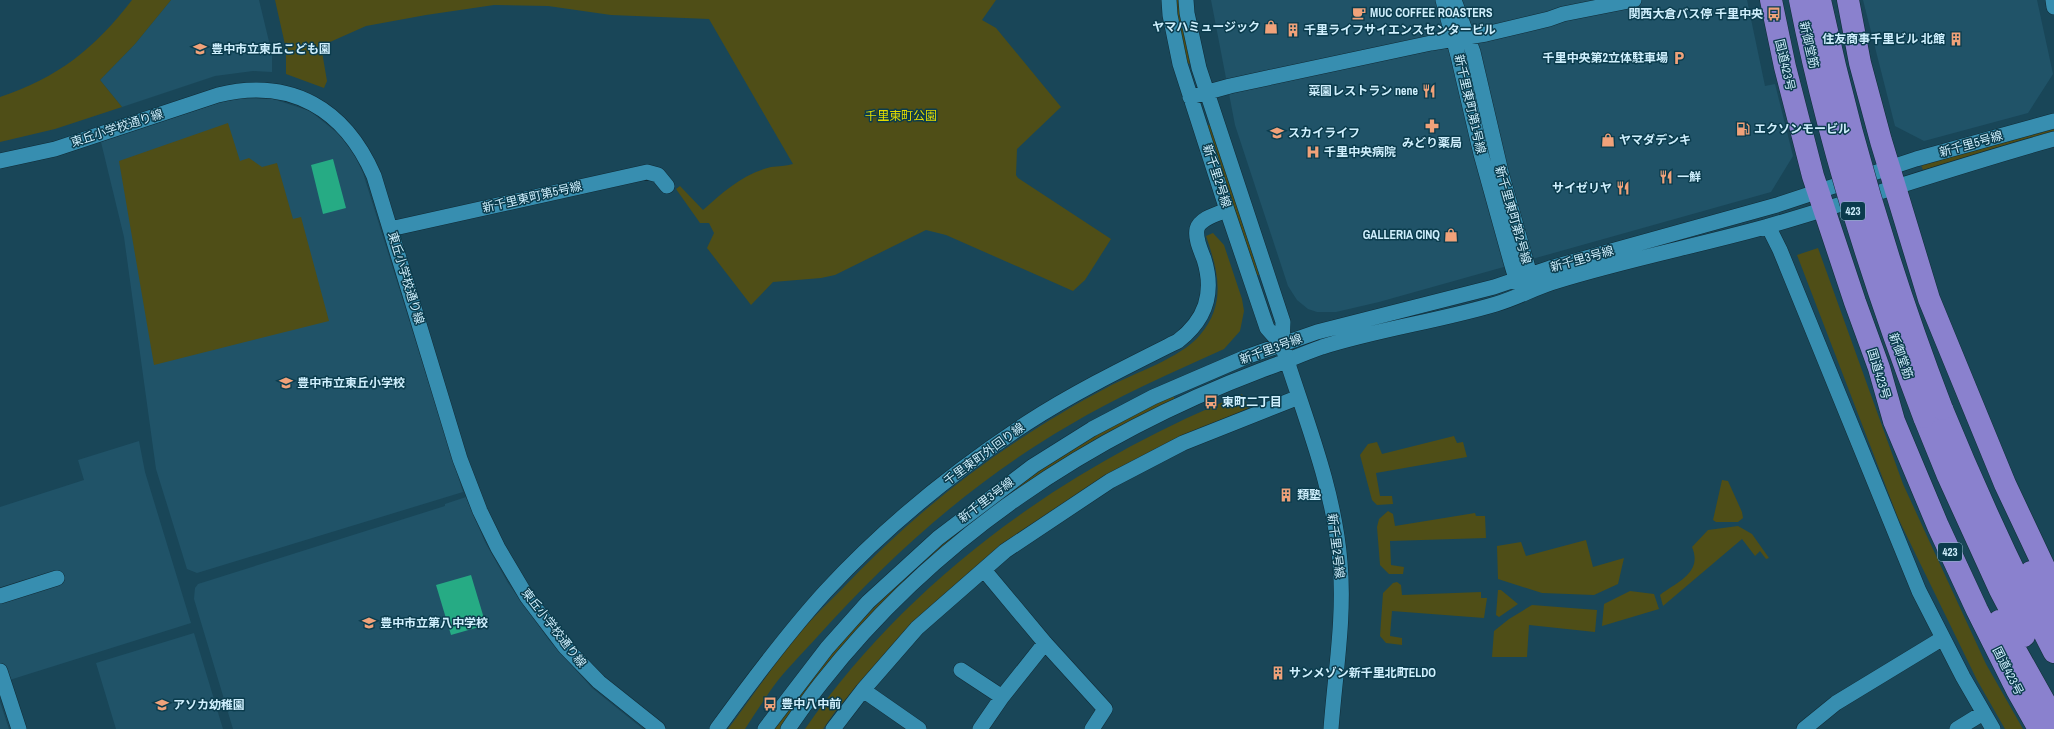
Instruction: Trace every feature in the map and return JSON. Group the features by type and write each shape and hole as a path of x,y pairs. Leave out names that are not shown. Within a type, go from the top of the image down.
{"highway":[{"name":"国道423号","path":"1770,0 1785,67 1821,200 1879,368 1894,421 1938,526 2017,690 2039,729"},
{"name":"新御堂筋","path":"1800,0 1822,97 1855,219 1884,310 1933,413 1967,470 2010,564 2054,652"},
{"name":"新御堂筋","path":"1820,0 1841,94 1874,215 1906,312 1948,476 2000,590 2054,692"},
{"path":"1848,0 1860,63 1891,177 1929,299 1942,357 1959,409 2002,512 2054,621"},
{"path":"1929,299 2005,484 2054,588"},
{"path":"1879,368 1896,394 1956,530 2005,632 2054,719"}],"street":[{"name":"新千里2号線","path":"1169,0 1170,15 1180,64 1227,210 1267,328 1282,345"},
{"name":"新千里2号線","path":"1186,0 1187,13 1197,61 1283,322 1282,345 1333,512 1340,562 1342,600 1331,729"},
{"path":"1443,0 1461,39"},
{"path":"1454,0 1461,39"},
{"path":"1461,39 1549,19 1563,14 1634,0"},
{"path":"2053,0 2054,7"},
{"name":"新千里東町第1号線","path":"1190,97 1424,44 1461,39 1481,154 1528,292"},
{"name":"東丘小学校通り線","path":"0,161 55,149 218,94 252,89 273,91 296,97 315,104 335,118 359,145 368,162 377,186 460,459 480,511 498,548 527,597 565,647 598,682 658,729"},
{"name":"新千里5号線","path":"1891,177 2054,121"},
{"name":"新千里5号線","path":"1891,177 2054,139"},
{"name":"新千里東町第5号線","path":"390,229 647,172 658,175 667,186"},
{"name":"新千里3号線","path":"788,729 822,682 879,617 940,559 1016,499 1074,460 1159,413 1321,348 1392,328 1498,304 1553,282 1768,226 1821,200 1891,177"},
{"name":"新千里3号線","path":"764,729 827,648 868,602 933,542 1003,487 1064,446 1153,397 1246,357 1316,332 1494,287 1523,277 1754,212 1821,200"},
{"name":"千里東町外回り線","path":"717,729 765,663 825,592 862,554 940,486 997,443 1060,403 1178,341 1189,332 1200,318 1206,304 1208,291 1208,278 1198,241 1197,229 1203,221 1227,210"},
{"path":"1768,226 1780,250 1919,591 1983,713 1993,729"},
{"path":"833,729 863,690 917,628 1005,551 1110,481 1183,443 1298,397"},
{"path":"984,570 1045,643 1105,709 1092,729"},
{"path":"0,596 57,578"},
{"path":"1804,729 1836,703 1943,638"},
{"path":"980,729 1002,697 1045,643"},
{"path":"961,670 1002,697"},
{"path":"0,671 19,729"},
{"path":"863,690 920,729"},
{"path":"1957,729 1983,713"}],"shaded area":[{"name":"豊中市立東丘こども園","path":"171,0 259,0 272,54 272,72 253,71 215,76 122,107 100,80 135,44"},
{"path":"1211,0 1747,0 1765,86 1775,84 1793,156 1771,192 1379,302 1336,312 1317,312 1308,309 1297,300 1288,286 1235,125"},
{"name":"住友商事千里ビル 北館","path":"1863,0 2037,0 2053,74 2028,113 1924,141 1895,126"},
{"name":"豊中市立東丘小学校","path":"242,98 273,99 310,111 340,135 355,156 363,173 463,492 197,573 187,569 156,469 124,237 101,142 221,102"},
{"path":"333,159 346,208 323,214 311,165"},
{"path":"139,441 145,472 191,623 0,683 0,507 84,480 78,460"},
{"name":"豊中市立第八中学校","path":"466,497 485,542 508,583 549,640 592,688 643,729 233,729 194,599 195,588 198,584 445,506 445,504"},
{"path":"471,575 486,625 451,635 436,585"},
{"name":"アソカ幼稚園","path":"194,633 223,729 116,729 96,663"},
{"path":"0,702 9,729 0,729"}],"green space":[{"path":"132,0 171,0 135,44 100,80 122,107 55,129 0,142 0,97 40,81 74,59 104,33"},
{"name":"千里東町公園","path":"275,0 996,0 982,20 996,28 1061,107 1017,149 1016,175 1018,178 1111,239 1085,280 1073,291 946,235 926,230 835,275 821,278 773,282 751,305 707,248 714,233 709,223 700,223 676,189 680,186 703,210 726,190 743,178 771,167 793,164 709,19 611,15 548,6 494,5 426,15 366,26 321,46 327,81 324,88 286,74 286,49"},
{"path":"1176,0 1180,0 1190,64 1187,63 1177,14"},
{"path":"228,123 240,161 249,158 262,167 277,163 293,219 301,217 329,321 154,365 119,161"},
{"path":"1211,125 1259,275 1257,275 1207,126"},
{"path":"2054,129 2054,132 1923,170 1921,165"},
{"path":"1213,233 1224,245 1242,299 1244,311 1240,331 1224,349 1145,385 1087,415 1033,447 966,495 904,548 846,606 778,680 745,729 728,729 781,656 807,624 861,569 924,511 993,457 1028,434 1096,393 1169,358 1192,343 1200,335 1209,323 1217,299 1218,287 1214,262 1206,236"},
{"path":"1818,248 1903,484 1986,664 2023,729 2005,729 1977,680 1898,518 1797,255"},
{"path":"1242,394 1249,408 1162,446 1084,490 1015,537 893,645 837,709 823,729 805,729 847,673 894,622 945,574 999,530 1056,490 1116,454 1178,422"},
{"path":"1174,395 1174,399 1099,437 1009,495 819,677 780,729 773,729 811,679 851,632 894,587 940,545 1000,499 1062,455 1128,417"},
{"path":"1454,436 1457,443 1463,442 1467,457 1376,473 1380,496 1392,496 1393,504 1377,505 1372,500 1360,455 1368,444 1377,442 1382,454"},
{"path":"1722,480 1728,481 1742,512 1743,518 1738,522 1716,522 1713,520"},
{"path":"1388,511 1393,514 1395,526 1475,513 1476,516 1485,516 1486,538 1390,541 1391,565 1404,567 1403,574 1389,574 1380,565 1377,527 1379,519"},
{"path":"1738,526 1752,534 1769,558 1766,559 1760,551 1755,556 1742,539 1663,606 1660,595 1686,576 1694,564 1692,547 1708,530"},
{"path":"1586,540 1593,567 1624,558 1618,584 1594,595 1542,593 1498,579 1497,546 1521,542 1526,556"},
{"path":"1397,582 1401,585 1402,595 1481,592 1481,598 1487,598 1484,618 1392,611 1390,636 1402,638 1402,645 1386,643 1380,636 1383,593 1393,583"},
{"path":"1498,590 1501,590 1518,604 1499,617 1496,615"},
{"path":"1630,591 1654,594 1659,609 1602,626 1604,604"},
{"path":"1532,605 1597,610 1595,632 1529,625 1527,657 1492,657 1494,631 1509,619"}],"place":[{"name":"MUC COFFEE ROASTERS","path":"1359,13"},
{"name":"関西大倉バス停 千里中央","path":"1774,14"},
{"name":"ヤマハミュージック","path":"1271,27"},
{"name":"千里ライフサイエンスセンタービル","path":"1293,30"},
{"name":"住友商事千里ビル 北館","path":"1956,39"},
{"name":"豊中市立東丘こども園","path":"200,49"},
{"name":"千里中央第2立体駐車場","path":"1679,58"},
{"name":"菜園レストラン nene","path":"1429,91"},
{"name":"みどり薬局","path":"1432,126"},
{"name":"エクソンモービル","path":"1743,129"},
{"name":"スカイライフ","path":"1277,133"},
{"name":"ヤマダデンキ","path":"1608,140"},
{"name":"千里中央病院","path":"1313,152"},
{"name":"一鮮","path":"1666,177"},
{"name":"サイゼリヤ","path":"1623,188"},
{"name":"GALLERIA CINQ","path":"1451,235"},
{"name":"豊中市立東丘小学校","path":"286,383"},
{"name":"東町二丁目","path":"1211,402"},
{"name":"類塾","path":"1286,495"},
{"name":"豊中市立第八中学校","path":"369,623"},
{"name":"サンメゾン新千里北町ELDO","path":"1278,673"},
{"name":"豊中八中前","path":"770,704"},
{"name":"アソカ幼稚園","path":"162,705"}]}
